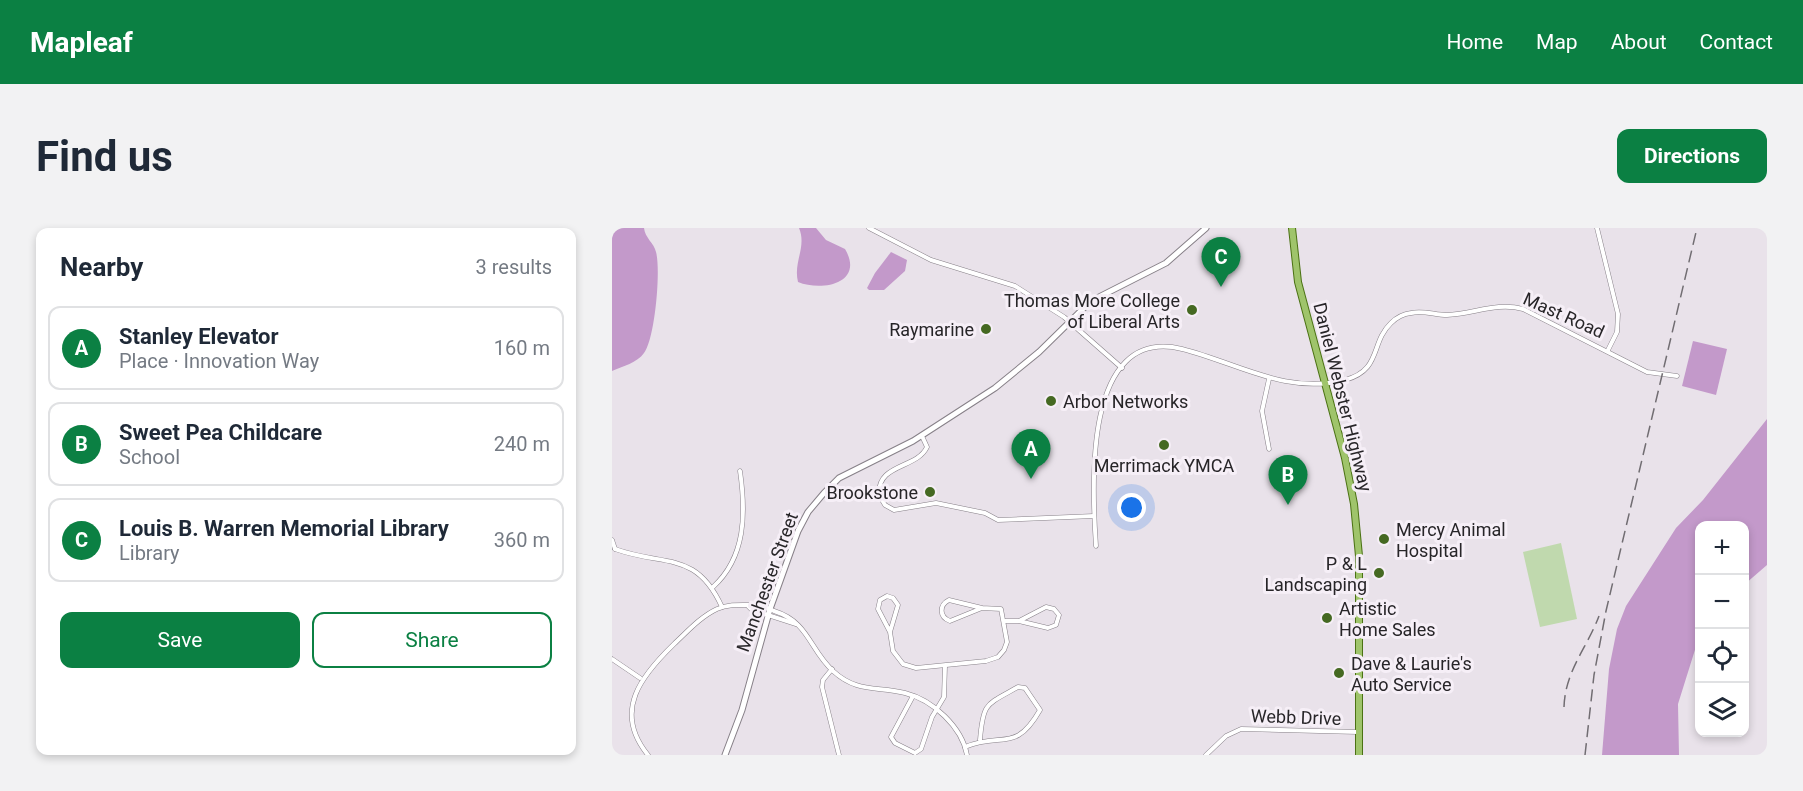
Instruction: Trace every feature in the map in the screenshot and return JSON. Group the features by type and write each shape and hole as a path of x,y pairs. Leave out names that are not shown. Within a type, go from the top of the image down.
{"main road":[{"name":"Daniel Webster Highway","path":"1292,228 1296,271 1349,472 1357,527 1359,755"}],"street":[{"path":"869,228 931,260 1015,286 1069,322 1122,368 1105,400 1095,439 1096,546"},
{"name":"Manchester Street","path":"725,755 742,710 769,612 802,521 824,493 853,470 922,436 1008,378 1099,296 1166,263 1206,228"},
{"path":"1597,228 1618,314 1617,332 1608,350"},
{"name":"Mast Road","path":"1122,368 1138,355 1169,348 1189,351 1269,379 1302,385 1346,380 1365,370 1373,360 1388,327 1398,318 1410,313 1449,315 1509,305 1523,309 1608,350 1647,372 1677,376"},
{"path":"1269,379 1262,411 1269,449"},
{"path":"922,436 927,447 923,453 887,473 881,480 879,495 889,508 903,510 936,503 985,513 998,520 1094,516"},
{"path":"712,587 732,566 738,546 744,506 740,471"},
{"path":"612,540 614,551 687,566 704,577 722,607"},
{"path":"890,632 898,607 895,599 887,596 880,600 878,609 890,632 894,654 903,664 916,668 986,661 998,657 1006,646 1003,611 999,608 982,608 949,600 941,610 947,620 954,621 982,608"},
{"path":"648,755 637,741 631,722 631,701 640,678 701,619 722,607 747,606 752,610 769,612 797,624 832,669 862,687 913,696 936,711 955,727 967,755"},
{"path":"1005,621 1019,621 1048,628 1056,625 1059,615 1054,609 1046,606 1019,621"},
{"path":"612,659 640,678"},
{"path":"913,696 892,734 895,743 913,753 920,752 946,690 945,666"},
{"path":"832,669 823,680 822,687 837,755"},
{"path":"965,747 980,741 1015,739 1022,734 1040,710 1026,688 1018,687 986,706 982,716 980,741"},
{"name":"Webb Drive","path":"1206,755 1226,736 1241,729 1359,732"}],"green space":[{"path":"1561,543 1577,619 1540,627 1523,552"}],"shaded area":[{"path":"612,228 644,228 656,252 658,273 654,320 648,345 638,359 612,371"},
{"path":"799,228 816,228 826,240 845,249 850,261 845,277 829,285 818,286 798,282 797,268 802,242"},
{"path":"891,252 907,260 905,271 884,290 869,290 867,288 875,273"},
{"path":"1693,341 1727,349 1716,395 1682,386"},
{"path":"1767,419 1767,565 1749,581 1749,521 1695,521 1695,650 1678,704 1679,755 1602,755 1609,669 1617,629 1626,606 1676,528 1703,500"}],"railway":[{"path":"1585,755 1594,675 1606,611 1697,228"},
{"path":"1564,707 1565,694 1572,671 1599,616"}],"place":[{"name":"Louis B. Warren Memorial Library","path":"1221,287"},
{"name":"Thomas More College of Liberal Arts","path":"1192,310"},
{"name":"Raymarine","path":"986,329"},
{"name":"Arbor Networks","path":"1051,401"},
{"name":"Merrimack YMCA","path":"1164,445"},
{"name":"Stanley Elevator","path":"1031,479"},
{"name":"Brookstone","path":"930,492"},
{"name":"Sweet Pea Childcare","path":"1288,505"},
{"name":"Mercy Animal Hospital","path":"1384,539"},
{"name":"P & L Landscaping","path":"1379,573"},
{"name":"Artistic Home Sales","path":"1327,618"},
{"name":"Dave & Laurie's Auto Service","path":"1339,673"}]}
